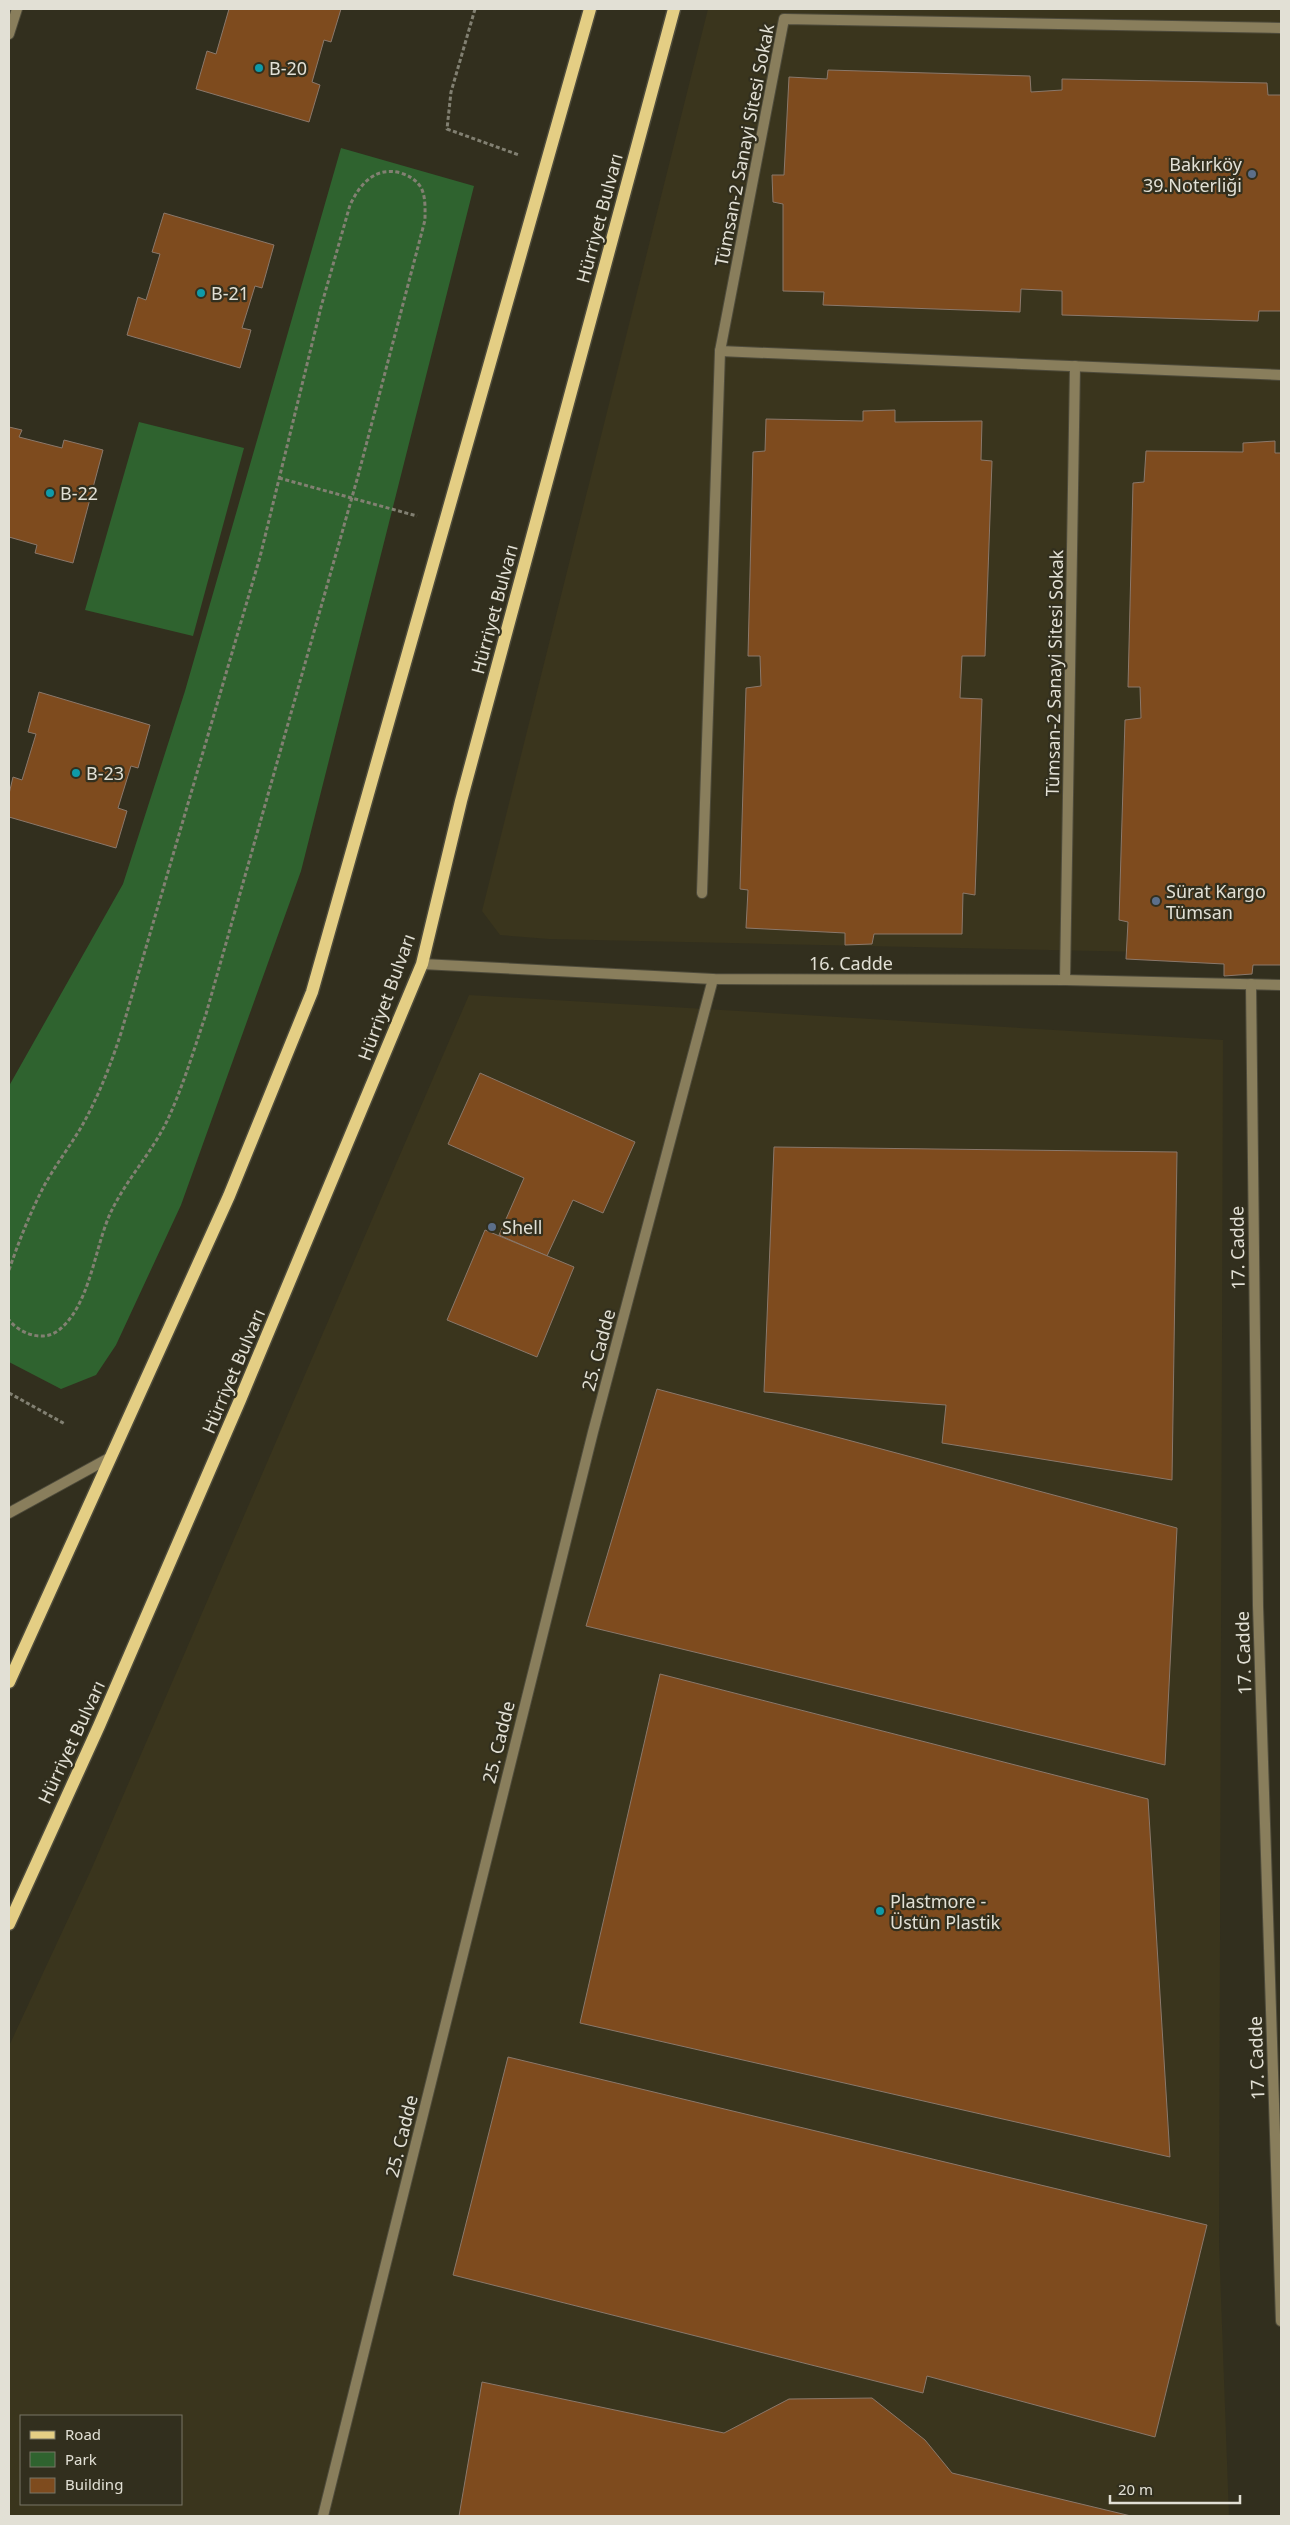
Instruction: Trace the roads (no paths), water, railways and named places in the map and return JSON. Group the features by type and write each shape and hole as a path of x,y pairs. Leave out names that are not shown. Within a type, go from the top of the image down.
{"main road":[{"path":"9,1682 229,1196 312,992 590,9"},
{"name":"Hürriyet Bulvarı","path":"9,1924 103,1717 240,1400 422,964 461,801 674,9"}],"street":[{"path":"9,34 17,9"},
{"name":"Tümsan-2 Sanayi Sitesi Sokak","path":"702,893 720,351 784,20 1281,28"},
{"path":"720,351 1281,375"},
{"name":"Tümsan-2 Sanayi Sitesi Sokak","path":"1065,980 1076,366"},
{"name":"16. Cadde","path":"422,964 713,978 1065,980 1281,985"},
{"name":"25. Cadde","path":"323,2516 590,1442 713,978"},
{"name":"17. Cadde","path":"1251,984 1258,1606 1281,2322"},
{"path":"9,1514 111,1457"}],"place":[{"name":"B-20","path":"259,68"},
{"name":"Bakırköy 39.Noterliği","path":"1252,174"},
{"name":"B-21","path":"201,293"},
{"name":"B-22","path":"50,493"},
{"name":"B-23","path":"76,773"},
{"name":"Sürat Kargo Tümsan","path":"1156,901"},
{"name":"Shell","path":"492,1227"},
{"name":"Plastmore - Üstün Plastik","path":"880,1911"}]}
